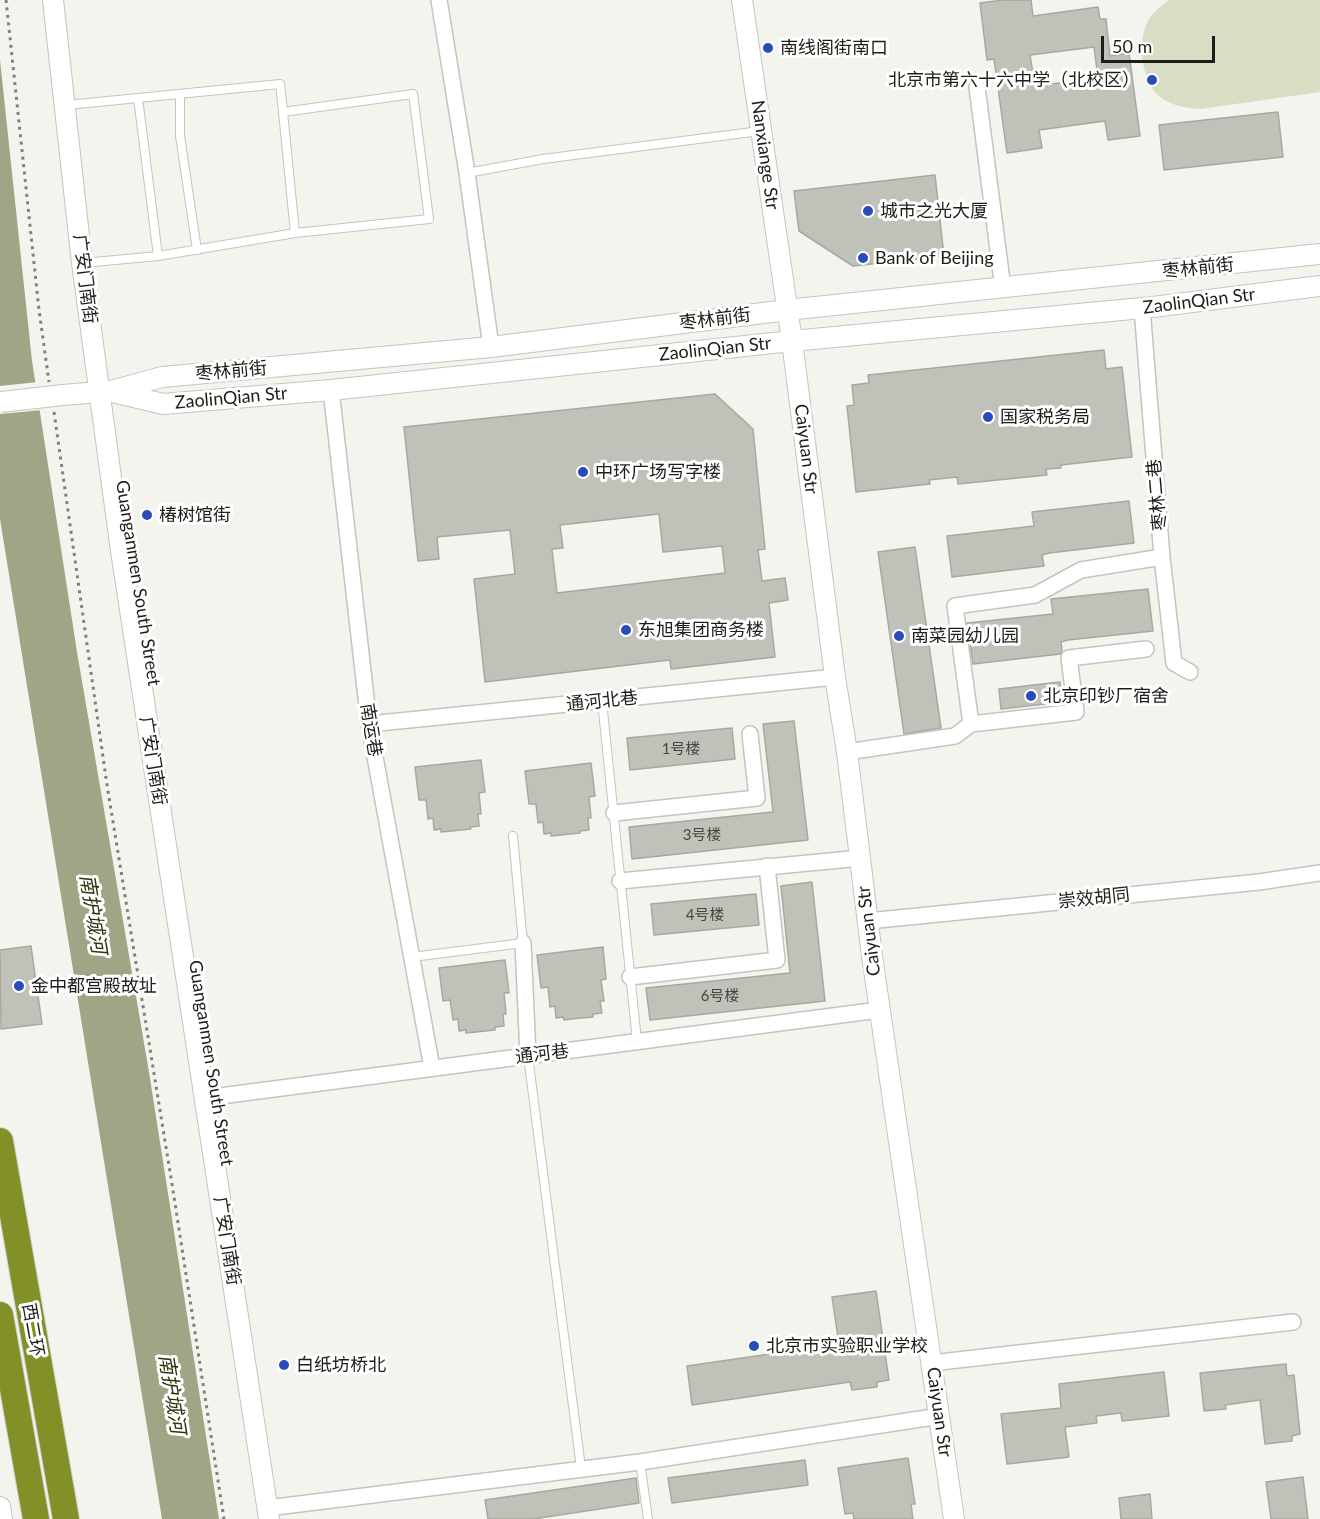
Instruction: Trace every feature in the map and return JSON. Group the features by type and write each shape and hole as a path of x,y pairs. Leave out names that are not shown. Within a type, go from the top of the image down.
{"highway":[{"name":"西二环","path":"0,1141 66,1519"},
{"name":"西二环","path":"0,1316 36,1519"}],"street":[{"path":"53,0 71,105"},
{"name":"Guanganmen South Street","path":"66,0 71,105 105,392 122,477 210,1097 274,1513"},
{"path":"439,0 467,173 490,347"},
{"name":"Nanxiange Str","path":"742,0 792,341"},
{"path":"977,87 1003,289"},
{"name":"枣林前街","path":"105,392 162,377 490,347 787,310 1320,254"},
{"name":"ZaolinQian Str","path":"105,392 163,404 331,390 792,341 1142,308 1320,286"},
{"name":"枣林二巷","path":"1142,308 1162,557 1174,663 1190,672"},
{"name":"Caiyuan Str","path":"792,341 879,1010 954,1519"},
{"name":"南运巷","path":"331,390 369,724 432,1068"},
{"path":"0,402 105,392"},
{"path":"972,724 955,606 1035,595 1081,570 1162,557"},
{"path":"847,752 955,736 972,724 1076,712 1070,658 1146,649"},
{"name":"通河北巷","path":"369,724 835,677"},
{"path":"614,813 757,798 750,734"},
{"path":"620,881 861,858"},
{"path":"630,977 777,960 767,866"},
{"name":"崇效胡同","path":"868,921 1259,882 1320,873"},
{"path":"523,943 528,1056"},
{"name":"通河巷","path":"210,1097 879,1010"},
{"path":"931,1363 1293,1322"},
{"path":"274,1513 581,1468 640,1462 940,1416"},
{"path":"0,1507 2,1519"}],"lane":[{"path":"71,105 280,84 294,233"},
{"path":"180,94 180,136 197,250"},
{"path":"88,262 158,256 294,233 429,219 413,94 283,112"},
{"path":"138,98 158,256"},
{"path":"467,173 543,159 761,131"},
{"path":"602,701 637,1041"},
{"path":"412,957 523,943 513,836"},
{"path":"528,1056 581,1468"},
{"path":"640,1462 648,1519"}],"path":[{"path":"6,0 39,310 55,396 107,785 224,1519"}],"shaded area":[{"path":"1169,0 1320,0 1320,92 1200,109 1169,103 1154,90 1145,73 1142,41 1149,19"}],"water":[{"name":"南护城河","path":"0,60 32,361 77,652 149,1072 219,1519 162,1519 0,519"}],"pier":[{"path":"38,382 42,410 0,414 0,386"}],"building":[{"path":"1031,0 1033,16 1098,7 1100,19 1106,19 1110,56 1129,53 1140,136 1108,140 1105,121 1039,130 1042,148 1007,153 994,59 987,60 980,3","holes":["1094,47 1098,78 1035,86 1030,55"]},
{"path":"1278,112 1283,157 1164,170 1159,125"},
{"name":"城市之光大厦","path":"935,175 944,256 853,266 799,231 794,191"},
{"name":"国家税务局","path":"1104,350 1106,369 1122,367 1132,457 1061,465 1061,468 1046,469 1047,475 958,484 957,477 929,480 930,484 856,492 847,406 854,405 852,385 869,383 868,375"},
{"name":"中环广场写字楼","path":"715,394 753,429 765,549 758,550 762,581 785,578 788,600 769,603 775,657 671,669 670,660 485,682 474,579 515,574 510,530 437,537 439,559 418,561 404,427","holes":["659,514 663,552 722,546 725,573 557,593 552,549 563,548 560,525"]},
{"path":"1129,501 1134,543 1049,553 1042,555 1044,566 952,577 947,536 1034,526 1032,512"},
{"path":"915,547 941,728 904,734 878,552"},
{"path":"1148,589 1153,631 1068,640 1061,642 1060,654 973,664 967,623 1053,614 1051,599"},
{"name":"北京印钞厂宿舍","path":"1060,682 1062,702 1001,709 999,689"},
{"path":"794,721 808,840 632,859 629,827 773,812 763,724"},
{"path":"732,728 735,759 630,770 627,738"},
{"path":"481,760 485,792 479,793 481,814 478,814 479,826 441,832 441,829 434,830 433,818 428,819 426,800 419,800 415,767"},
{"path":"591,763 595,796 589,797 591,818 588,818 589,830 551,836 551,833 544,834 543,822 538,823 536,804 529,804 525,771"},
{"path":"812,882 825,1001 650,1020 646,988 790,973 781,886"},
{"path":"756,894 759,925 654,935 651,904"},
{"name":"金中都宫殿故址","path":"31,946 42,1024 1,1029 0,950"},
{"path":"603,947 606,979 601,980 604,1001 600,1001 602,1013 593,1014 593,1017 564,1020 563,1017 556,1018 555,1006 550,1007 548,987 541,988 537,955"},
{"path":"505,960 509,993 504,993 506,1014 503,1014 504,1026 495,1027 495,1030 466,1033 466,1030 459,1031 458,1019 453,1020 450,1000 443,1001 439,968"},
{"path":"876,1291 889,1380 877,1382 877,1387 852,1390 850,1382 692,1405 687,1366 839,1344 832,1297"},
{"path":"1286,1364 1287,1376 1294,1375 1300,1434 1292,1436 1292,1441 1265,1444 1260,1400 1225,1405 1226,1409 1204,1411 1200,1373"},
{"path":"1164,1372 1169,1416 1122,1421 1121,1413 1096,1416 1097,1423 1065,1427 1069,1457 1007,1464 1001,1414 1061,1408 1059,1384"},
{"path":"908,1458 915,1504 911,1504 913,1519 854,1519 853,1513 845,1514 838,1468"},
{"path":"805,1460 808,1485 672,1503 668,1478"},
{"path":"1303,1477 1308,1519 1271,1519 1266,1482"},
{"path":"636,1478 639,1503 533,1519 488,1519 485,1500"},
{"path":"1150,1494 1152,1519 1121,1519 1119,1498"}],"place":[{"name":"南线阁街南口","path":"768,48"},
{"name":"北京市第六十六中学（北校区）","path":"1152,80"},
{"name":"城市之光大厦","path":"868,211"},
{"name":"Bank of Beijing","path":"863,258"},
{"name":"国家税务局","path":"988,417"},
{"name":"中环广场写字楼","path":"583,472"},
{"name":"椿树馆街","path":"147,515"},
{"name":"东旭集团商务楼","path":"626,630"},
{"name":"南菜园幼儿园","path":"899,636"},
{"name":"北京印钞厂宿舍","path":"1031,696"},
{"name":"金中都宫殿故址","path":"19,986"},
{"name":"北京市实验职业学校","path":"754,1346"},
{"name":"白纸坊桥北","path":"284,1365"}]}
